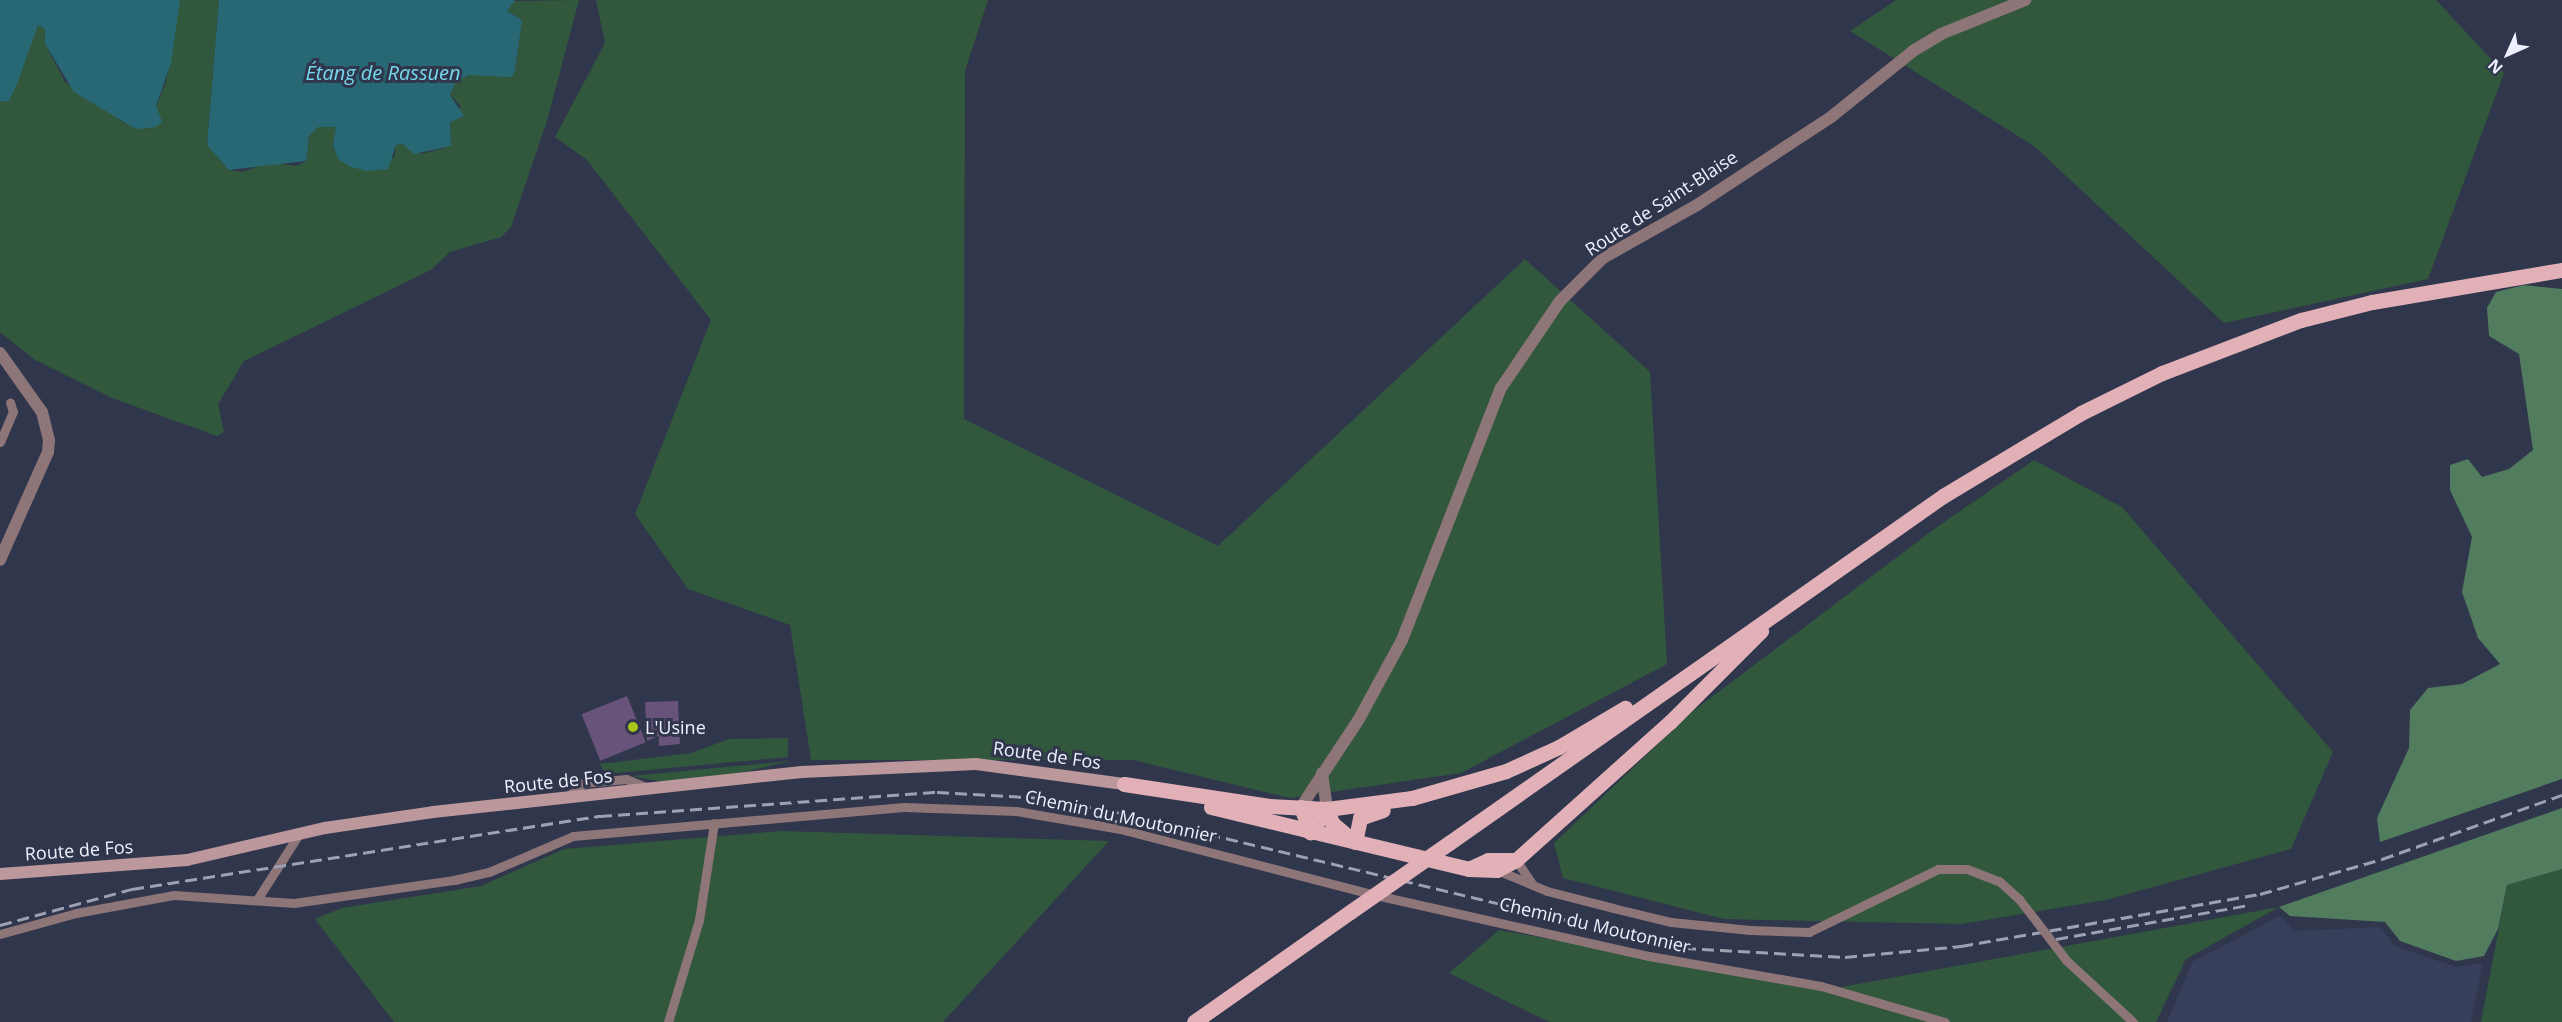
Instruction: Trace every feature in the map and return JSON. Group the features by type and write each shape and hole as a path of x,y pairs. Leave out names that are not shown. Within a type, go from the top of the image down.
{"main road":[{"path":"1194,1022 1682,676 1773,617 2012,451 2162,373 2301,320 2372,302 2562,270"},
{"path":"1124,784 1310,832 1469,869 1497,870 1516,860 1670,722 1773,617"},
{"path":"1355,842 1357,824 1368,813 1437,799 1559,747 1652,690 1682,676"},
{"name":"Route de Fos","path":"0,874 187,860 299,834 433,812 802,772 976,764 1124,784"},
{"path":"1124,784 1301,807 1327,808 1461,787"},
{"path":"1301,807 1310,832"},
{"path":"1310,832 1327,808"},
{"path":"1327,808 1332,823 1355,842"},
{"path":"1469,869 1488,860 1516,860"}],"street":[{"name":"Route de Saint-Blaise","path":"1301,807 1402,640 1501,388 1560,301 1603,258 1697,205 1831,117 1913,51 1941,34 2025,0"},
{"path":"0,353 42,412 49,440 48,452 0,560"},
{"path":"0,442 13,412 10,402"},
{"path":"1323,773 1327,808"},
{"name":"Chemin du Moutonnier","path":"0,934 132,900 174,895 235,902 258,898 294,903 445,882 489,872 573,836 904,807 1016,811 1120,829 1371,894 1649,956 1821,986 1945,1022"},
{"path":"668,1022 699,920 714,823"},
{"path":"258,898 299,834"},
{"path":"1516,860 1533,885"},
{"path":"1497,870 1533,885 1671,922 1750,930 1809,932 1938,869 1967,869 2000,881 2019,899 2067,961 2133,1022"}],"shaded area":[{"path":"180,0 219,0 207,145 229,170 242,172 270,162 296,166 306,161 309,136 317,127 336,127 333,145 338,159 394,158 396,145 403,144 421,154 451,146 450,122 461,106 450,95 455,83 468,75 515,71 522,20 507,11 512,1 579,0 547,121 511,227 501,237 450,252 431,270 244,361 218,404 224,432 217,436 112,398 35,360 0,332 0,102 9,101 38,25 45,29 45,44 65,82 125,123 147,129 166,82"},
{"path":"596,0 988,0 965,71 964,419 1218,546 1525,259 1650,372 1667,664 1461,773 1290,798 1133,760 811,760 790,625 688,589 635,514 711,320 587,160 555,137 605,43"},
{"path":"1896,0 2436,0 2504,73 2428,279 2224,323 2035,147 1850,31"},
{"path":"2524,285 2562,289 2562,779 2380,842 2377,818 2409,748 2410,710 2428,688 2462,684 2500,664 2478,638 2462,592 2472,537 2450,490 2450,465 2468,459 2482,477 2509,469 2533,450 2519,354 2489,336 2487,308 2496,292"},
{"path":"2034,460 2122,507 2333,752 2291,849 2106,900 1962,924 1724,919 1563,878 1554,843 1693,711 1937,527"},
{"path":"788,738 788,757 605,774 600,764 691,753 729,739"},
{"path":"791,761 731,775 664,782 630,776"},
{"path":"2562,808 2562,869 2507,885 2498,929 2484,956 2456,961 2400,941 2385,922 2290,916 2279,907"},
{"path":"781,831 1109,841 943,1022 394,1022 315,919 342,908 481,886 564,849"},
{"path":"2562,869 2562,1022 2481,1022 2507,885"},
{"path":"2279,907 2186,959 2156,1022 1549,1022 1449,973 1499,930 1825,990"},
{"path":"2280,916 2295,931 2381,927 2394,946 2456,967 2483,963 2471,1022 2167,1022 2192,962"}],"water":[{"path":"0,0 180,0 171,63 156,106 162,121 156,127 136,129 74,92 45,44 45,29 38,25 9,101 0,102"},
{"name":"Étang de Rassuen","path":"219,0 515,0 507,11 522,20 515,71 511,77 468,75 455,83 450,95 464,116 450,122 451,146 414,154 403,144 396,145 388,169 367,171 351,167 338,159 333,145 336,127 318,127 309,136 306,161 229,170 207,145"}],"building":[{"path":"627,696 646,742 600,761 582,714"},
{"path":"678,701 680,744 659,746 659,736 647,741 645,702"}],"railway":[{"path":"0,925 132,889 600,816 937,792 1044,798 1121,813 1684,948 1845,957 1961,946 2260,894 2382,859 2562,795"},
{"path":"1094,816 1170,834"},
{"path":"2056,939 2248,905"}],"place":[{"name":"L'Usine","path":"633,727"}]}
